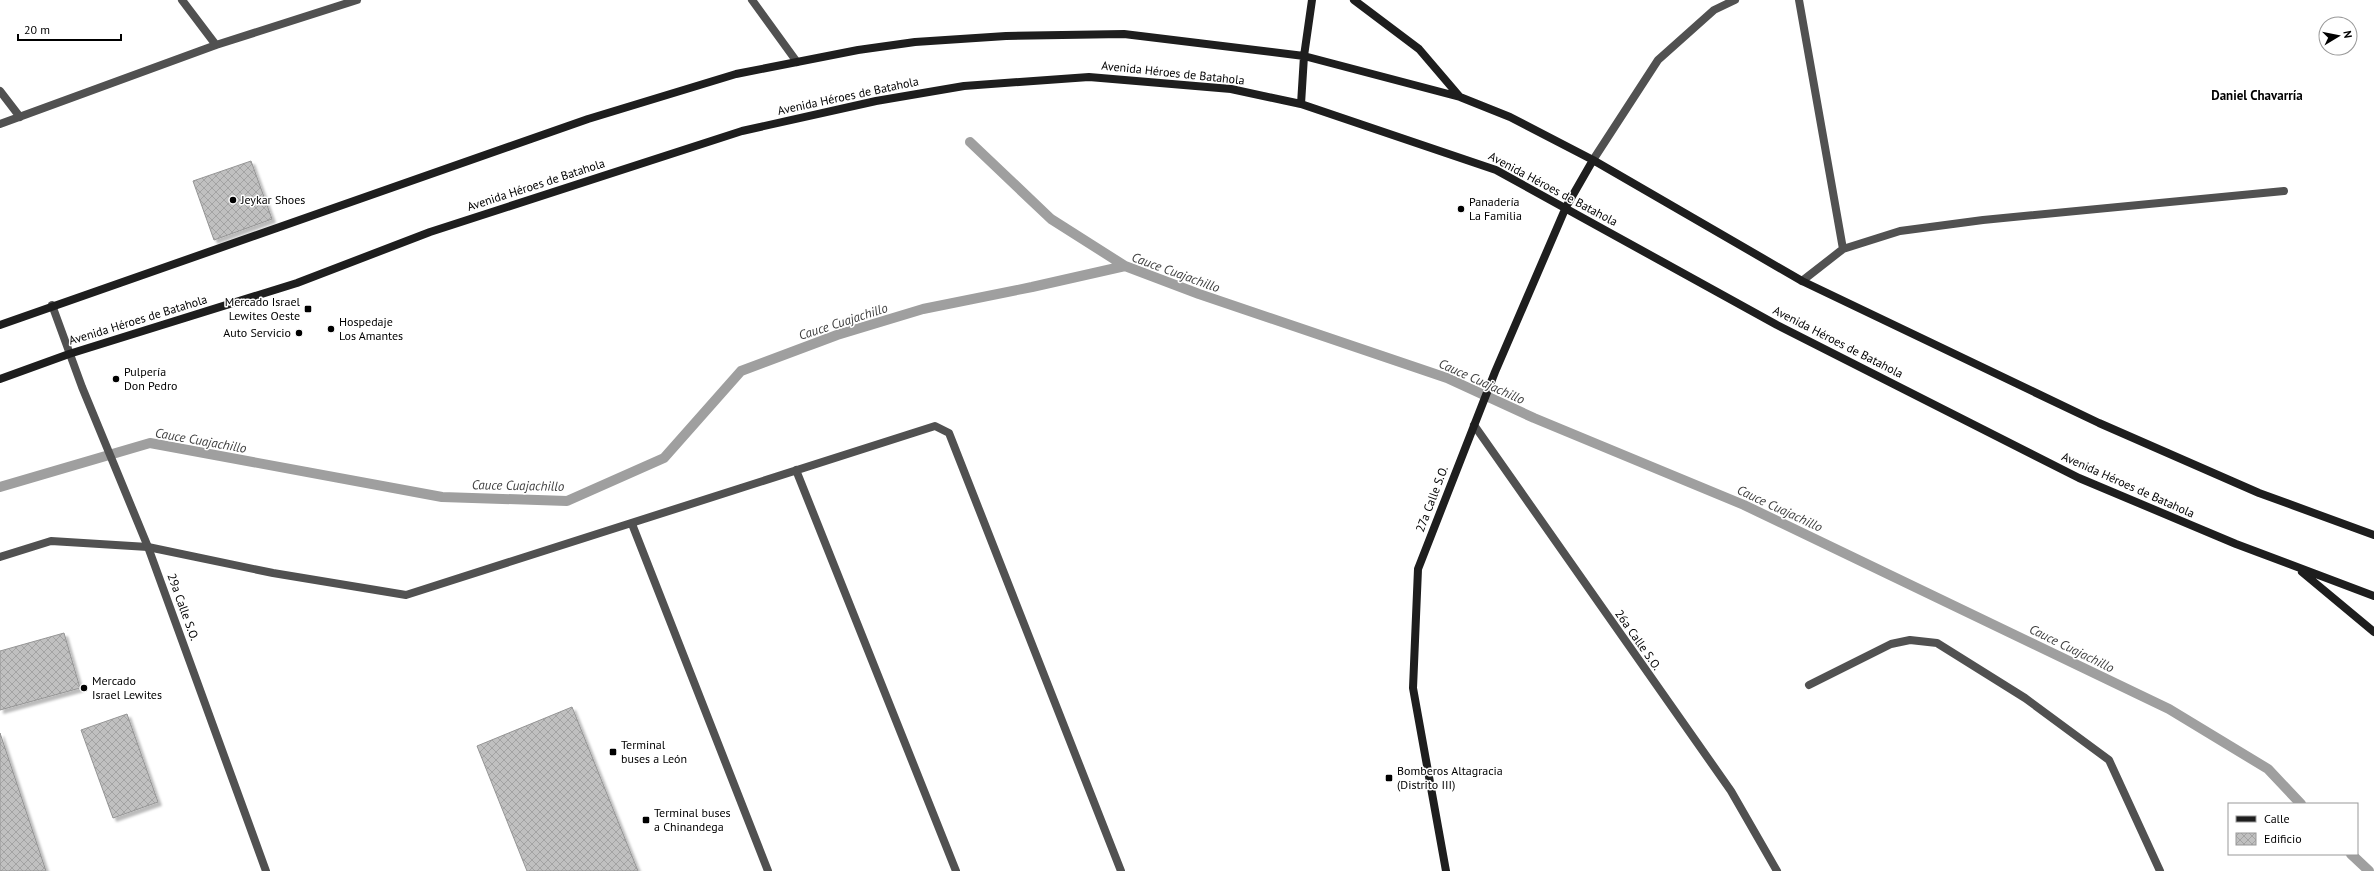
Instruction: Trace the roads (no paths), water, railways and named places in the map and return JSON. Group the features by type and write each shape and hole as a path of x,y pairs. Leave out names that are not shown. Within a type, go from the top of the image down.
{"main road":[{"path":"1301,104 1304,56 1312,0"},
{"path":"1354,0 1419,49 1460,97"},
{"path":"0,325 52,305 588,119 736,74 858,50 915,42 1006,36 1124,34 1304,56 1460,97 1510,117 1593,160 1802,281 2106,427 2259,494 2374,535"},
{"name":"Avenida Héroes de Batahola","path":"0,379 69,354 297,283 430,232 742,131 876,101 964,86 1089,77 1231,89 1301,104 1496,170 1566,207 1777,325 2079,478 2296,568 2374,596"},
{"name":"27a Calle S.O.","path":"1446,871 1413,688 1418,569 1495,372 1566,207 1593,160"},
{"path":"2296,568 2374,632"}],"street":[{"path":"182,0 216,45"},
{"path":"0,124 216,45 357,0"},
{"path":"752,0 797,62"},
{"path":"1593,160 1658,60 1714,10 1735,0"},
{"path":"1800,0 1843,249"},
{"path":"0,91 20,117"},
{"path":"1802,281 1843,249 1900,231 1983,220 2284,191"},
{"name":"29a Calle S.O.","path":"52,305 69,354 148,547 266,871"},
{"name":"26a Calle S.O.","path":"1474,425 1730,791 1777,871"},
{"path":"0,556 50,541 148,547 273,573 406,595 632,524 921,429 935,426 948,433 1121,871"},
{"path":"796,470 956,871"},
{"path":"632,524 768,871"},
{"path":"1808,685 1891,644 1910,640 1937,643 2025,698 2109,760 2160,871"}],"waterway":[{"name":"Cauce Cuajachillo","path":"970,142 1051,219 1125,266 1199,294 1447,378 1534,418 1744,505 2169,709 2268,769 2300,803"},
{"name":"Cauce Cuajachillo","path":"0,487 150,443 442,497 567,501 664,458 741,371 837,335 923,309 1125,266"},
{"name":"Cauce Cuajachillo","path":"2352,855 2369,871"}],"place":[{"name":"Jeykar Shoes","path":"233,200"},
{"name":"Panadería La Familia","path":"1461,209"},
{"name":"Mercado Israel Lewites Oeste","path":"308,309"},
{"name":"Hospedaje Los Amantes","path":"331,329"},
{"name":"Auto Servicio","path":"299,333"},
{"name":"Pulpería Don Pedro","path":"116,379"},
{"name":"Mercado Israel Lewites","path":"84,688"},
{"name":"Terminal buses a León","path":"613,752"},
{"name":"Bomberos Altagracia (Distrito III)","path":"1389,778"},
{"name":"Terminal buses a Chinandega","path":"646,820"}],"district":[{"name":"Daniel Chavarría","path":"2257,95"}]}
